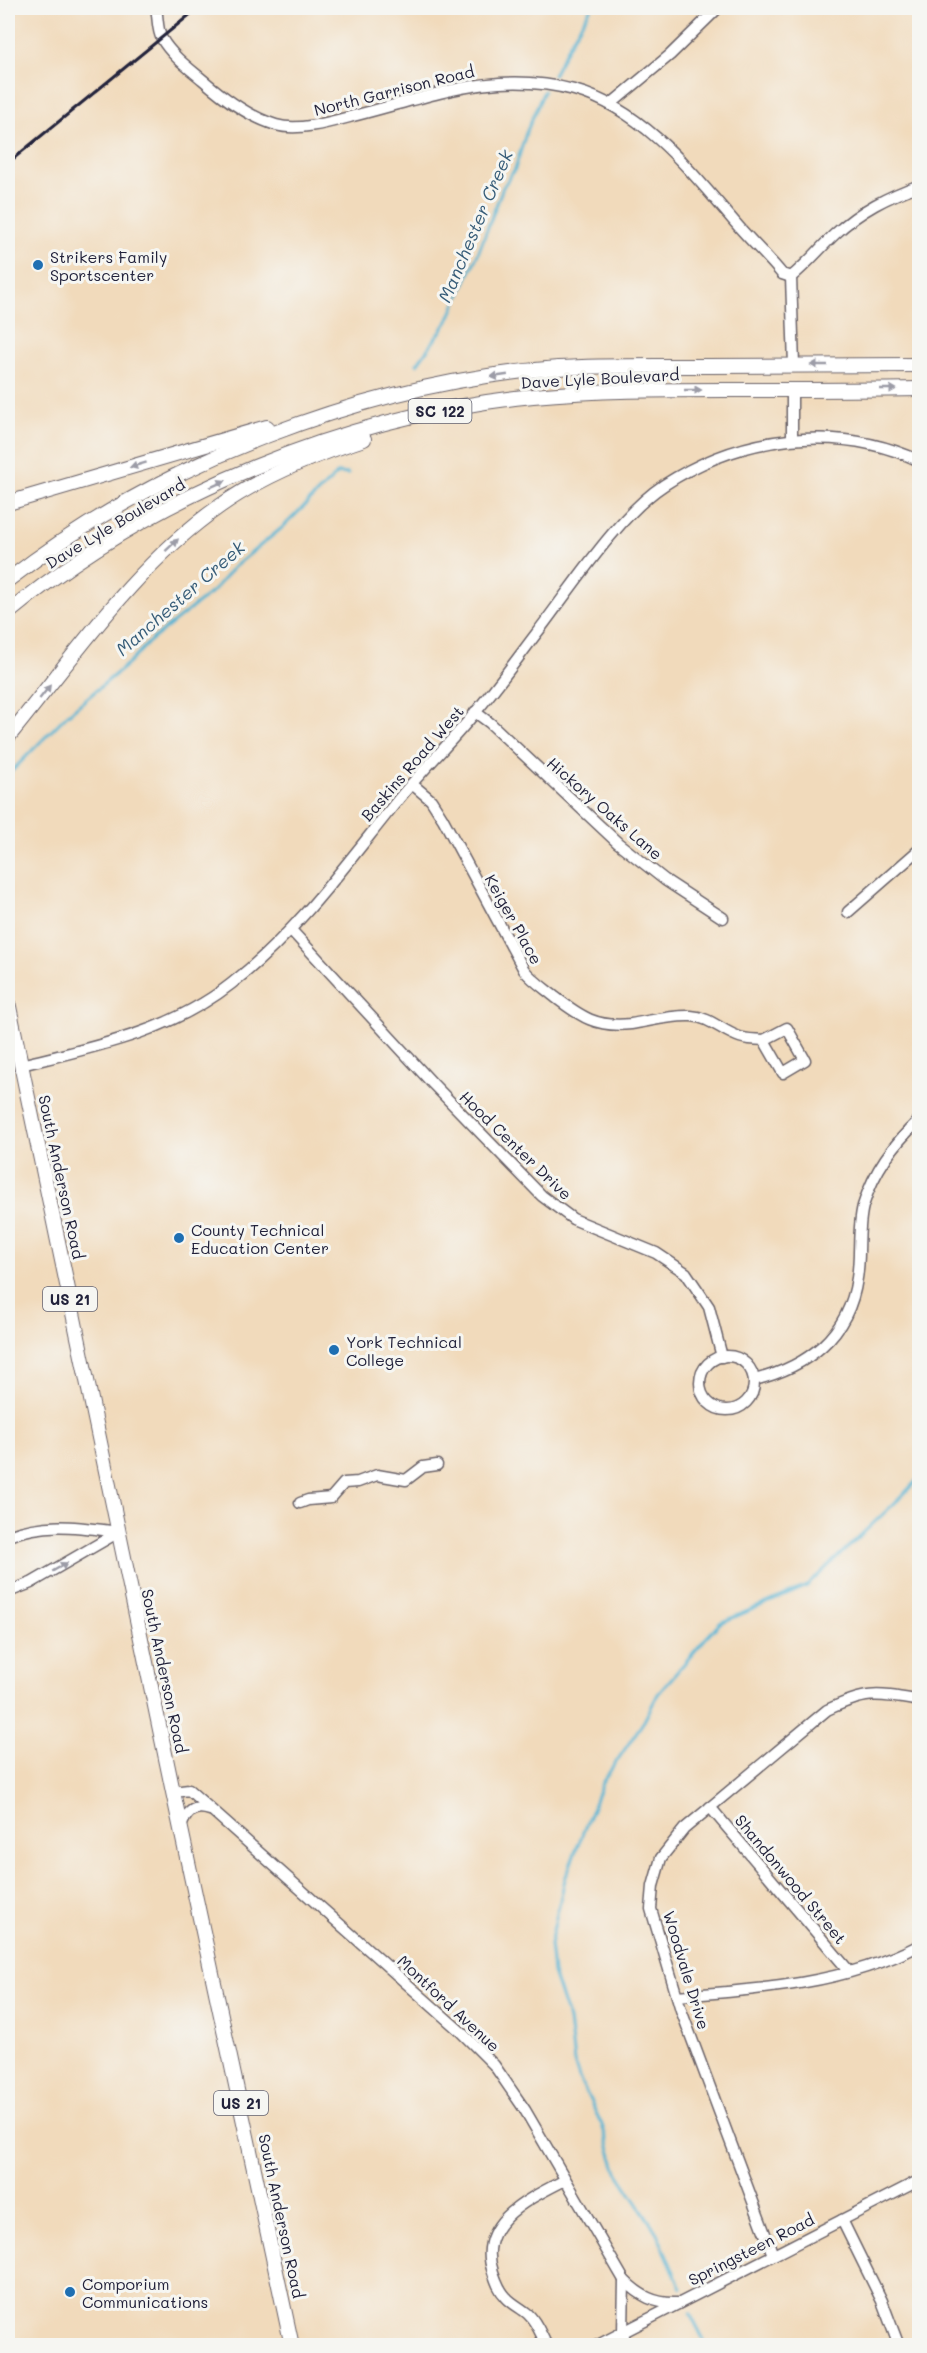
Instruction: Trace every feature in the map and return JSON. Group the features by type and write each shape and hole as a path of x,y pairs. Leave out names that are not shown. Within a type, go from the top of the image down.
{"main road":[{"name":"Dave Lyle Boulevard","path":"8,580 94,521 134,498 201,465 279,431 377,401 448,384 557,368 920,365"},
{"name":"Dave Lyle Boulevard","path":"8,613 59,574 108,542 197,493 314,445 423,415 491,402 568,393 664,390 920,389"},
{"path":"8,503 291,421 377,401"},
{"path":"8,737 150,566 184,534 219,507 279,472 325,452 418,422 491,402"},
{"name":"South Anderson Road","path":"8,1002 173,1792 292,2346"}],"street":[{"name":"North Garrison Road","path":"156,8 161,38 186,65 218,93 247,113 278,126 315,126 485,83 515,81 544,83 577,90 611,104 645,128 674,155 782,274 791,277"},
{"path":"611,104 670,55 718,8"},
{"path":"794,365 791,277 864,209 920,185"},
{"path":"792,390 792,439"},
{"name":"Baskins Road West","path":"21,1065 114,1042 172,1020 230,985 291,930 475,712 613,534 640,505 663,485 704,463 743,448 775,440 850,441 883,447 920,461"},
{"name":"Hickory Oaks Lane","path":"475,712 490,723 618,843 665,880 723,918"},
{"name":"Keiger Place","path":"412,784 431,800 444,819 524,970 575,1013 591,1021 609,1024 628,1024 689,1016 710,1021 734,1036 764,1040"},
{"path":"848,912 920,849"},
{"name":"Hood Center Drive","path":"291,930 433,1084 542,1196 573,1219 656,1253 686,1273 709,1307 722,1357"},
{"path":"754,1380 773,1376 805,1361 822,1347 844,1317 853,1298 857,1279 860,1223 870,1185 879,1166 920,1119"},
{"path":"730,1356 747,1364 754,1380 751,1396 738,1408 721,1409 713,1406 702,1392 702,1374 706,1366 722,1357 730,1356"},
{"path":"300,1503 331,1498 335,1496 339,1486 346,1482 358,1482 377,1475 406,1480 423,1467 437,1465"},
{"path":"8,1536 36,1527 75,1526 119,1532"},
{"path":"8,1592 31,1583 119,1532"},
{"name":"Woodvale Drive","path":"773,2255 677,1996 651,1909 653,1886 661,1858 684,1829 827,1710 853,1698 879,1694 915,1700 920,1703"},
{"name":"Montford Avenue","path":"173,1792 189,1790 460,2031 494,2065 525,2110 624,2280 646,2298 662,2303 677,2303"},
{"name":"Shandonwood Street","path":"710,1807 849,1971"},
{"path":"181,1827 186,1815 192,1809 202,1808 213,1811"},
{"path":"677,1996 772,1989 849,1971 898,1956 920,1945"},
{"path":"547,2346 533,2319 501,2291 491,2268 489,2250 493,2233 498,2225 534,2196 565,2180"},
{"name":"Springsteen Road","path":"596,2346 920,2180"},
{"path":"842,2220 882,2301 899,2346"},
{"path":"624,2280 622,2332 626,2346"}],"waterway":[{"name":"Manchester Creek","path":"553,75 591,8"},
{"name":"Manchester Creek","path":"417,364 448,321 477,256 503,187 515,169 526,133 544,91"},
{"name":"Manchester Creek","path":"8,775 67,715 130,662 149,642 213,591 234,567 283,527 338,473 348,474"},
{"path":"681,2288 657,2233 617,2172 602,2125 579,2078 574,2062 569,2020 553,1973 550,1944 565,1879 602,1783 644,1721 658,1694 706,1638 720,1623 807,1586 920,1477"},
{"path":"690,2313 705,2342"}],"railway":[{"path":"8,163 198,8"}],"place":[{"name":"Strikers Family Sportscenter","path":"38,265"},
{"name":"County Technical Education Center","path":"179,1238"},
{"name":"York Technical College","path":"334,1350"},
{"name":"Comporium Communications","path":"70,2292"}]}
